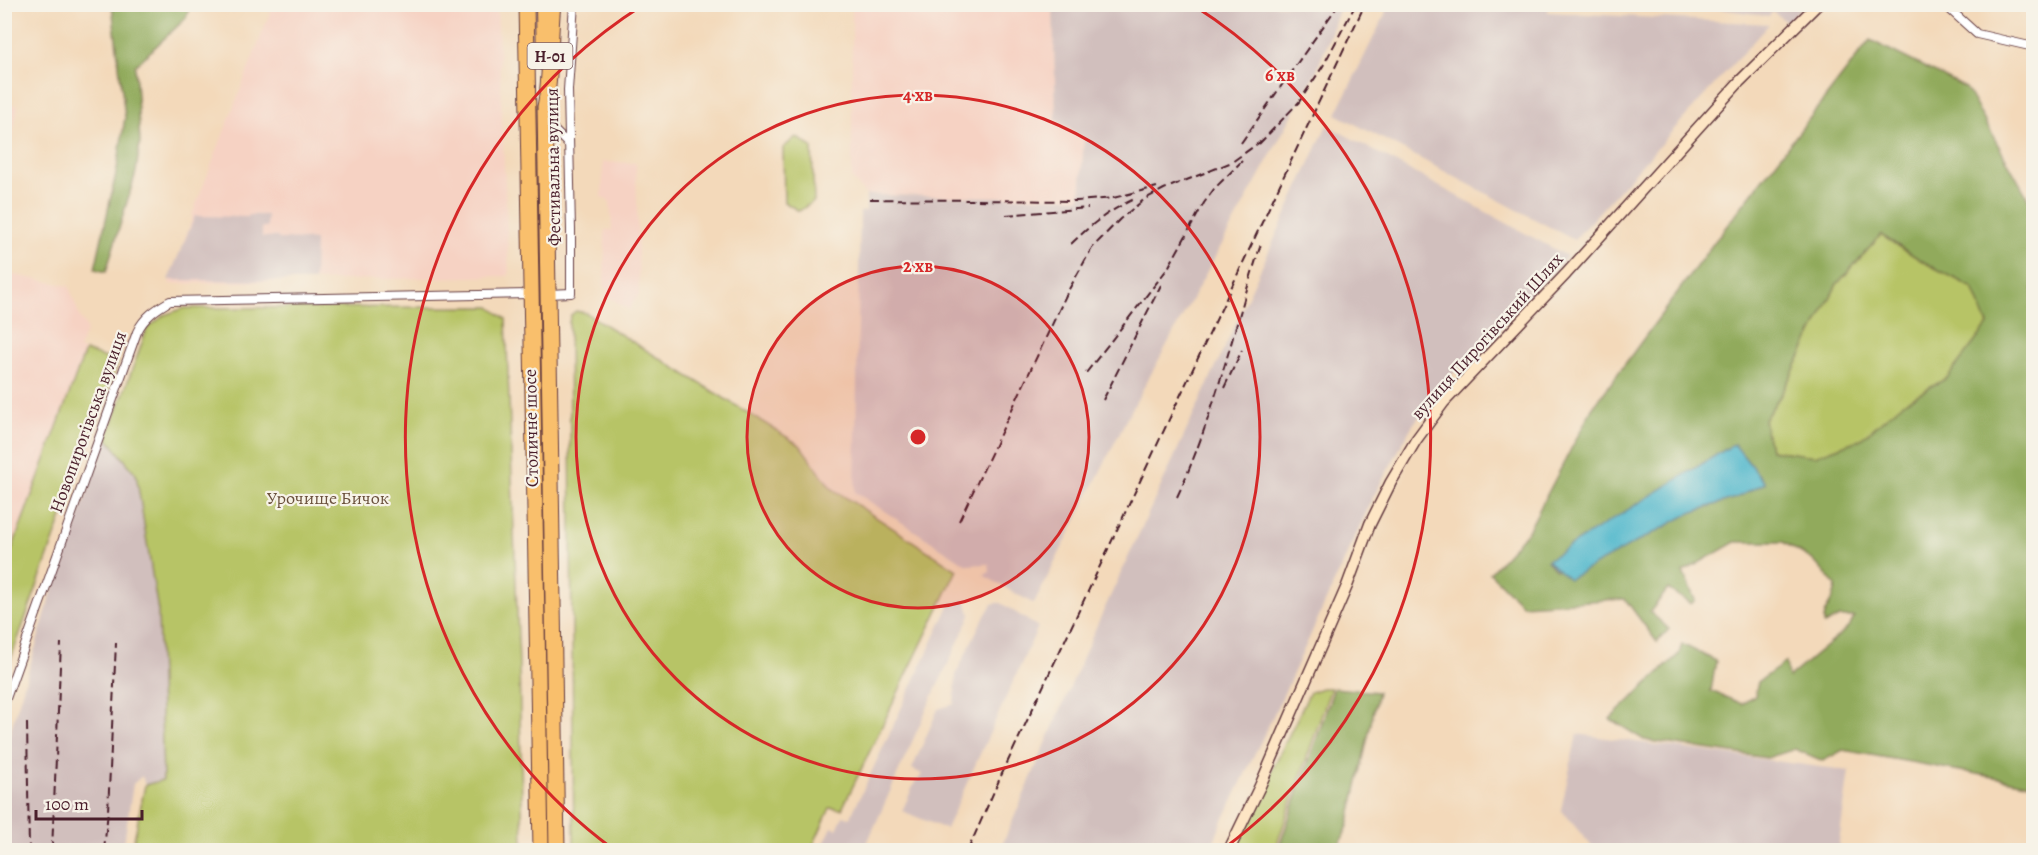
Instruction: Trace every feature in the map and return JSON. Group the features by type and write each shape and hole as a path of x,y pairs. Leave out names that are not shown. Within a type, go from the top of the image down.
{"highway":[{"name":"Столичне шосе","path":"526,4 541,850"},
{"name":"Н-01","path":"545,114 553,4"},
{"name":"Столичне шосе","path":"545,114 557,850"}],"main road":[{"name":"Столичне шосе","path":"542,4 545,114"}],"street":[{"name":"Фестивальна вулиця","path":"548,294 571,293 572,230 568,90 574,4"},
{"name":"вулиця Пирогівський Шлях","path":"1229,850 1260,786 1343,595 1370,524 1416,440 1444,402 1566,274 1734,88 1818,4"},
{"path":"1944,4 1977,34 2034,47"},
{"path":"545,114 569,145"},
{"name":"Новопирогівська вулиця","path":"4,704 137,332 142,321 156,310 170,301 531,294"}],"shaded area":[{"path":"1390,4 1547,5 1548,12 1769,24 1574,240 1336,114"},
{"path":"1685,4 1804,5 1787,22 1773,12 1769,16"},
{"path":"273,5 497,5 509,276 169,284 192,215"},
{"path":"852,5 1053,5 1056,120 1084,137 1080,198 866,195 852,179"},
{"path":"1053,5 1341,5 1317,70 1127,418 1034,604 983,575 990,572 989,564 967,565 855,492 860,212 866,211 866,195 1080,198 1084,138 1056,120"},
{"path":"4,103 18,106 5,176"},
{"path":"1327,125 1567,256 1449,378 1412,426 1373,497 1210,850 1000,850 1097,625"},
{"path":"603,162 636,163 639,294 629,310 608,296 607,289 604,288 605,230 612,230 610,202 602,197"},
{"path":"248,215 267,215 267,227 262,227 262,237 315,240 314,281 168,280 195,216 248,217"},
{"path":"5,273 69,286 80,317 87,329 79,349 118,362 5,675"},
{"path":"107,438 136,474 158,611 163,780 145,785 142,776 133,784 123,850 5,850 5,749 57,575"},
{"path":"965,600 971,615 864,850 821,850 832,827 837,829 843,816 850,818 950,604"},
{"path":"1001,603 1038,627 946,829 902,811 916,780 922,774 912,769 938,709 954,704 956,674 980,624 992,604"},
{"path":"1577,734 1849,771 1838,850 1595,850 1561,810"}],"green space":[{"path":"112,5 190,5 186,18 135,66 140,142 136,172 106,272 95,269 117,169 125,117"},
{"path":"1870,40 1966,88 2033,207 2033,784 1843,750 1823,761 1795,749 1767,758 1644,740 1610,719 1679,654 1682,644 1716,661 1711,691 1742,704 1755,696 1758,682 1786,662 1788,678 1850,626 1854,617 1839,617 1824,625 1825,613 1836,586 1813,560 1783,542 1735,542 1683,572 1695,600 1691,604 1668,589 1650,612 1669,629 1657,642 1625,599 1522,605 1490,573 1528,531 1592,409 1715,241","holes":["1881,235 1924,262 1973,288 1988,325 1947,378 1903,403 1861,439 1815,456 1770,450 1764,420 1782,393 1837,284","1734,444 1765,483 1738,497 1690,513 1646,537 1556,570 1547,561"]},
{"path":"796,137 812,147 814,201 799,211 784,202 783,148"},
{"path":"1881,235 1924,262 1973,288 1988,325 1947,378 1903,403 1861,439 1815,456 1770,450 1764,420 1782,393 1837,284"},
{"name":"Урочище Бичок","path":"490,307 506,319 519,664 523,850 132,850 145,785 163,780 158,611 136,474 107,438 147,329 164,315 185,308"},
{"path":"576,311 586,313 800,445 831,488 957,570 842,809 830,808 811,850 574,850 569,322 571,315"},
{"path":"85,351 118,362 5,675 5,568"},
{"path":"1331,688 1275,850 1233,850 1310,692"},
{"path":"1334,688 1378,692 1348,826 1337,850 1278,850"}],"water":[{"path":"1734,444 1765,483 1738,497 1690,513 1569,579 1547,560"}],"railway":[{"path":"1241,143 1339,4"},
{"path":"1259,144 1299,102 1323,66 1356,4"},
{"path":"968,850 1365,4"},
{"path":"959,521 1068,291 1092,248 1120,219 1145,199 1232,162 1264,139"},
{"path":"1086,373 1168,268 1214,189 1242,161"},
{"path":"870,199 1077,201 1113,198 1157,187"},
{"path":"1071,244 1101,218 1134,199"},
{"path":"1006,215 1088,208"},
{"path":"1177,497 1213,402 1262,241"},
{"path":"1103,400 1161,285"},
{"path":"1224,388 1242,350"},
{"path":"52,850 61,643"},
{"path":"104,850 116,643"},
{"path":"27,723 29,850"}]}
